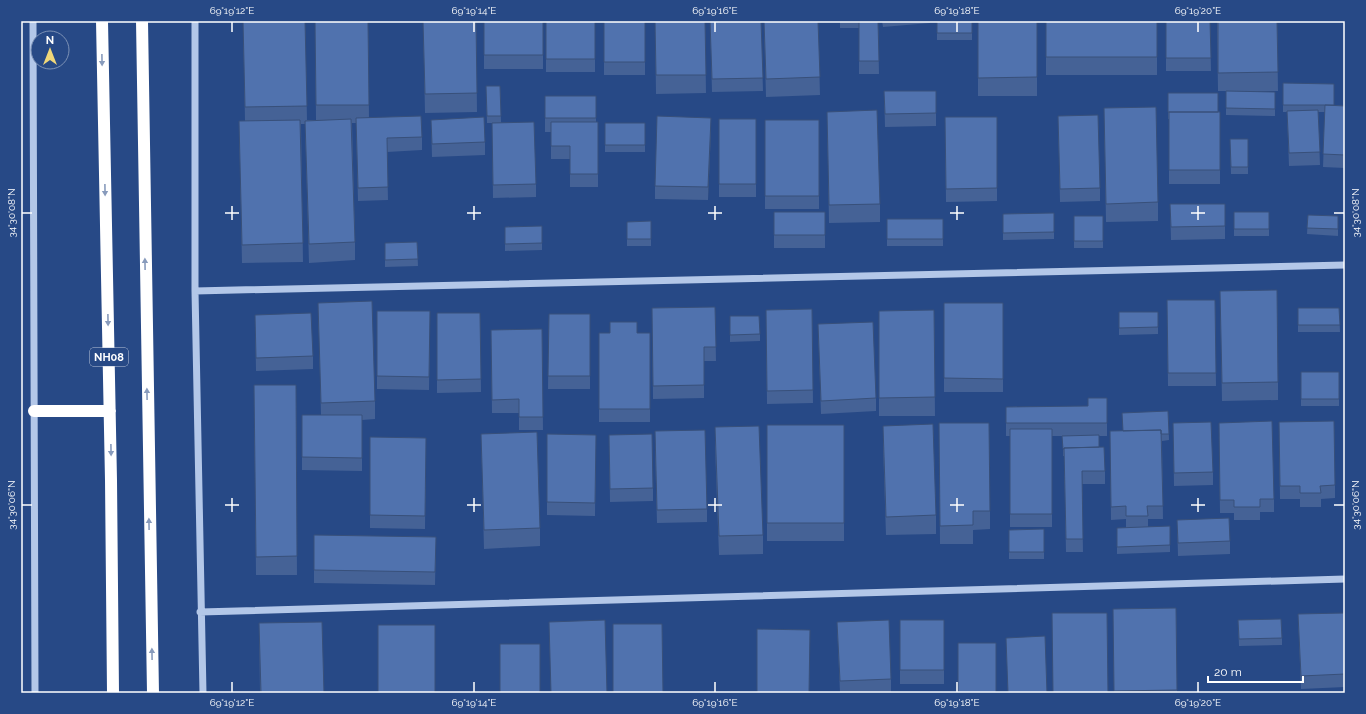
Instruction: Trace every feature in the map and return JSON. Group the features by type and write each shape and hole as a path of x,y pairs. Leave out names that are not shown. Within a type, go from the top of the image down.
{"highway":[{"name":"NH08","path":"102,21 110,411 113,693"},
{"path":"142,21 153,693"},
{"path":"34,412 110,411"}],"street":[{"path":"33,21 35,693"},
{"path":"195,21 195,291 200,612 203,693"},
{"path":"195,291 1345,265"},
{"path":"200,612 1345,579"}],"building":[{"path":"243,21 305,21 307,106 245,107"},
{"path":"315,21 368,21 369,105 316,105"},
{"path":"423,21 476,21 477,93 425,94"},
{"path":"484,21 543,21 543,55 484,55"},
{"path":"546,21 595,21 595,59 546,59"},
{"path":"604,21 645,21 645,62 604,62"},
{"path":"655,21 705,21 706,75 656,75"},
{"path":"710,21 761,21 763,78 712,79"},
{"path":"764,21 818,21 820,77 766,79"},
{"path":"859,21 878,21 879,61 859,61"},
{"path":"937,21 972,21 972,33 937,33"},
{"path":"978,21 1037,21 1037,77 978,78"},
{"path":"1046,21 1157,21 1157,57 1046,57"},
{"path":"1166,21 1210,21 1211,58 1166,58"},
{"path":"1218,21 1277,21 1278,72 1218,73"},
{"path":"1283,83 1334,84 1334,105 1283,105"},
{"path":"486,86 500,86 501,116 487,116"},
{"path":"884,91 936,91 936,113 885,114"},
{"path":"1226,91 1275,92 1275,109 1226,108"},
{"path":"1168,93 1218,93 1218,112 1168,112"},
{"path":"545,96 596,96 596,118 545,118"},
{"path":"1325,105 1345,106 1345,155 1323,154"},
{"path":"1156,107 1158,202 1106,204 1104,108"},
{"path":"877,110 880,204 829,205 827,112"},
{"path":"1318,110 1320,152 1289,153 1287,111"},
{"path":"1169,112 1220,112 1220,170 1169,170"},
{"path":"1098,115 1100,188 1060,189 1058,116"},
{"path":"421,116 422,137 387,138 388,187 358,188 356,118"},
{"path":"657,116 711,118 708,187 655,186"},
{"path":"484,117 485,142 432,144 431,120"},
{"path":"945,117 997,117 997,188 946,189"},
{"path":"351,119 355,242 309,244 305,121"},
{"path":"719,119 756,119 756,184 719,184"},
{"path":"300,120 303,243 242,245 239,121"},
{"path":"765,120 819,120 819,196 765,196"},
{"path":"534,122 536,184 493,185 492,123"},
{"path":"551,122 598,122 598,174 570,174 570,146 551,146"},
{"path":"605,123 645,123 645,145 605,145"},
{"path":"1230,139 1248,139 1248,167 1231,167"},
{"path":"1170,204 1225,204 1225,226 1171,227"},
{"path":"774,212 825,212 825,235 774,235"},
{"path":"1234,212 1269,212 1269,229 1234,229"},
{"path":"1054,213 1054,232 1003,233 1003,214"},
{"path":"1308,215 1338,216 1338,229 1307,228"},
{"path":"1074,216 1103,216 1103,241 1074,241"},
{"path":"887,219 943,219 943,239 887,239"},
{"path":"651,221 651,239 627,239 627,222"},
{"path":"542,226 542,243 505,244 505,227"},
{"path":"417,242 418,259 385,260 385,243"},
{"path":"1277,290 1278,382 1222,383 1220,291"},
{"path":"1167,300 1215,300 1216,373 1168,373"},
{"path":"372,301 375,401 321,403 318,303"},
{"path":"944,303 1003,303 1003,379 944,378"},
{"path":"715,307 716,347 704,347 704,385 653,386 652,308"},
{"path":"1298,308 1339,308 1340,325 1298,325"},
{"path":"812,309 813,390 767,391 766,310"},
{"path":"934,310 935,397 879,398 879,311"},
{"path":"377,311 430,311 429,377 377,376"},
{"path":"1119,312 1158,312 1158,327 1119,328"},
{"path":"311,313 313,356 256,358 255,315"},
{"path":"437,313 480,313 481,379 437,380"},
{"path":"549,314 590,314 590,376 548,376"},
{"path":"730,316 759,316 760,334 730,335"},
{"path":"610,322 637,322 637,333 650,333 650,409 599,409 599,333 610,333"},
{"path":"873,322 876,398 821,401 818,324"},
{"path":"542,329 543,417 519,417 519,399 492,400 491,330"},
{"path":"1301,372 1339,372 1339,399 1301,399"},
{"path":"254,385 296,385 297,556 256,557"},
{"path":"1088,398 1107,398 1107,423 1006,423 1006,407 1088,406"},
{"path":"1345,404 1345,425 1344,425"},
{"path":"1168,411 1169,434 1161,434 1161,430 1123,431 1122,413"},
{"path":"302,415 362,415 362,458 302,457"},
{"path":"1272,421 1274,499 1260,499 1260,507 1234,507 1234,500 1220,500 1219,423"},
{"path":"1334,421 1335,485 1320,486 1321,493 1300,493 1300,486 1280,486 1279,422"},
{"path":"1211,422 1213,472 1174,473 1173,423"},
{"path":"939,423 989,423 990,511 973,511 973,525 940,526"},
{"path":"933,424 936,515 886,517 883,426"},
{"path":"767,425 844,425 844,523 767,523"},
{"path":"759,426 763,535 719,536 715,427"},
{"path":"1010,429 1052,429 1052,514 1010,514"},
{"path":"705,430 707,509 657,510 655,431"},
{"path":"1161,430 1163,506 1147,506 1148,516 1126,516 1126,506 1111,507 1110,431"},
{"path":"537,432 540,528 484,530 481,434"},
{"path":"547,434 596,435 595,503 547,502"},
{"path":"652,434 653,488 610,489 609,435"},
{"path":"1099,435 1099,447 1063,449 1062,436"},
{"path":"370,437 426,438 425,516 370,515"},
{"path":"1104,447 1105,471 1082,471 1083,539 1066,539 1064,448"},
{"path":"1229,518 1230,541 1178,543 1177,520"},
{"path":"1170,526 1170,545 1117,547 1117,528"},
{"path":"1044,529 1044,552 1009,552 1009,530"},
{"path":"314,535 436,537 435,572 314,570"},
{"path":"1176,608 1177,690 1114,691 1113,609"},
{"path":"1052,613 1107,613 1108,693 1053,693"},
{"path":"1344,613 1345,674 1301,676 1298,614"},
{"path":"1281,619 1282,638 1239,639 1238,620"},
{"path":"605,620 607,693 551,693 549,622"},
{"path":"889,620 891,679 840,681 837,622"},
{"path":"900,620 944,620 944,670 900,670"},
{"path":"322,622 324,693 261,693 259,623"},
{"path":"613,624 662,624 663,693 613,693"},
{"path":"378,625 435,625 435,693 378,693"},
{"path":"757,629 810,630 809,693 757,693"},
{"path":"1045,636 1047,693 1008,693 1006,638"},
{"path":"958,643 996,643 996,693 958,693"},
{"path":"500,644 540,644 540,693 500,693"}]}
